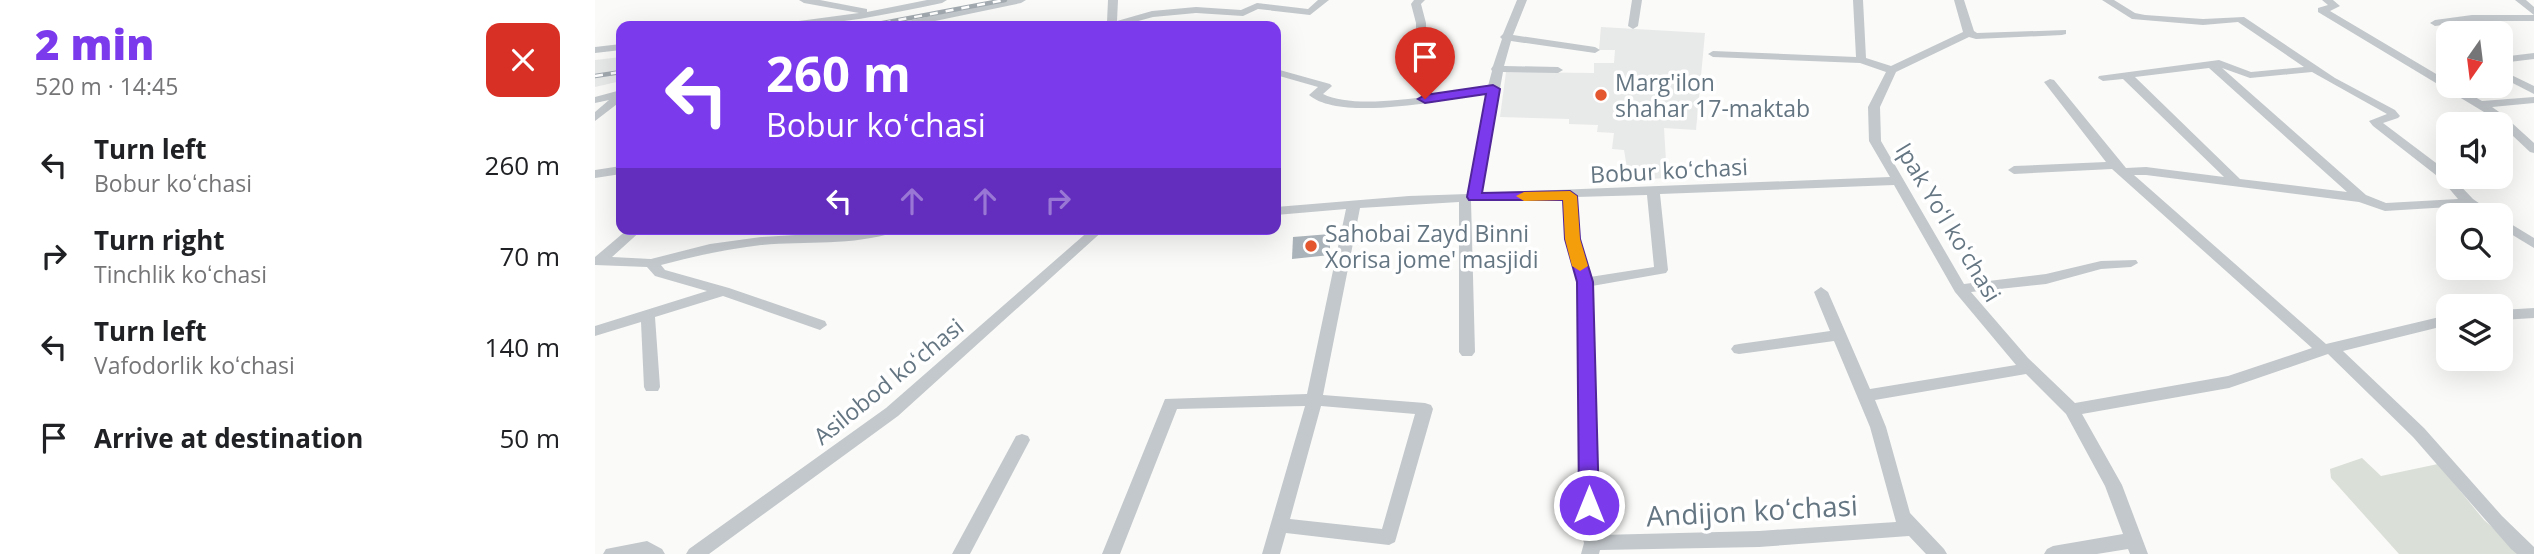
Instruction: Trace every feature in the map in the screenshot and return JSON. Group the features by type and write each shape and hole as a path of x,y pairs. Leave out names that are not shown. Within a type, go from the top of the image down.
{"street":[{"path":"804,0 882,13"},
{"path":"822,21 882,13 942,0"},
{"path":"922,21 1021,0"},
{"path":"1112,21 1113,0"},
{"path":"1135,21 1177,0"},
{"path":"1151,14 1196,10 1243,13 1257,6 1310,12 1324,0"},
{"path":"1420,0 1416,4 1421,23 1421,45"},
{"path":"1467,352 1469,198 1496,69 1505,37 1522,0"},
{"path":"1633,26 1637,0"},
{"path":"1857,0 1861,60"},
{"path":"1959,0 1969,33"},
{"path":"2107,0 2137,17 2203,22 2240,19 2313,69 2391,111 2394,116 2379,119 2375,121 2377,124 2445,176 2468,202"},
{"path":"2327,0 2335,6 2322,10 2480,105 2534,149"},
{"path":"2520,0 2534,12"},
{"path":"2435,23 2472,18 2534,18"},
{"path":"1713,54 1861,60 1892,70 1969,33 1976,36 2062,32"},
{"path":"1505,37 1595,50"},
{"path":"595,51 616,48"},
{"path":"2513,58 2534,55"},
{"path":"2103,78 2211,64 2228,64 2250,75 2313,69"},
{"path":"2211,64 2361,198"},
{"path":"1496,69 1558,70"},
{"name":"Ipak Yoʻl koʻchasi","path":"1892,70 1874,107 1872,124 1875,141 1960,289 2029,368 2072,410 2113,485 2137,547"},
{"path":"1281,73 1325,86 1315,95 1321,99 1361,104 1402,102 1493,89"},
{"path":"2126,75 2236,182"},
{"path":"2050,82 2120,169 2221,256 2227,267 2382,396 2445,462 2501,529 2529,554"},
{"path":"2513,83 2533,99"},
{"path":"595,100 616,95"},
{"path":"595,118 616,99"},
{"path":"2480,105 2533,99"},
{"path":"2014,170 2146,171 2361,198 2385,207 2468,202"},
{"path":"595,174 616,171"},
{"name":"Bobur koʻchasi","path":"1281,211 1354,204 1469,198 1896,181"},
{"path":"1585,282 1661,270 1653,192"},
{"path":"1570,196 1572,239 1585,282 1589,530 1592,548"},
{"path":"1271,554 1314,400 1354,204"},
{"path":"2513,230 2534,244"},
{"path":"598,260 629,235"},
{"path":"761,241 767,235"},
{"path":"598,260 651,263 710,248 761,241 859,235"},
{"name":"Asilobod koʻchasi","path":"695,554 892,412 1092,235"},
{"path":"651,263 660,273 724,291 820,325"},
{"path":"1960,289 2046,279 2101,265 2131,263"},
{"path":"595,331 724,291"},
{"path":"1821,292 1888,458 1895,499 1902,517 1938,554"},
{"path":"2513,314 2534,313"},
{"path":"648,315 652,387"},
{"path":"2072,410 2229,382 2327,349 2436,323"},
{"path":"1739,349 1838,335"},
{"path":"1864,396 2029,368"},
{"path":"1111,554 1171,403 1314,400 1425,409 1389,537 1280,525"},
{"path":"961,554 1022,440"},
{"name":"Andijon koʻchasi","path":"1592,548 1913,528"},
{"path":"2053,554 2137,547"},
{"path":"612,554 647,549 656,554"}],"shaded area":[{"name":"Marg'ilon shahar 17-maktab","path":"1601,27 1705,33 1696,130 1664,128 1667,178 1629,180 1624,150 1612,149 1614,133 1597,132 1598,125 1569,124 1569,119 1500,117 1506,72 1594,73 1594,63 1614,63 1615,50 1599,50"},
{"path":"616,58 616,82 595,87 595,60"},
{"path":"2362,458 2381,476 2438,464 2484,520 2522,554 2399,554 2331,478 2330,469"}],"building":[{"name":"Sahobai Zayd Binni Xorisa jome' masjidi","path":"1330,234 1330,255 1292,259 1293,237"}],"railway":[{"path":"894,21 1005,0"},
{"path":"595,76 616,73"}],"slow traffic":[{"path":"1524,196 1570,196 1572,239 1580,266"}],"place":[{"name":"Marg'ilon shahar 17-maktab","path":"1601,95"},
{"name":"Sahobai Zayd Binni Xorisa jome' masjidi","path":"1311,246"}],"route":[{"path":"1425,99 1493,89 1474,197 1570,196 1572,239 1585,282 1589,505"}]}
